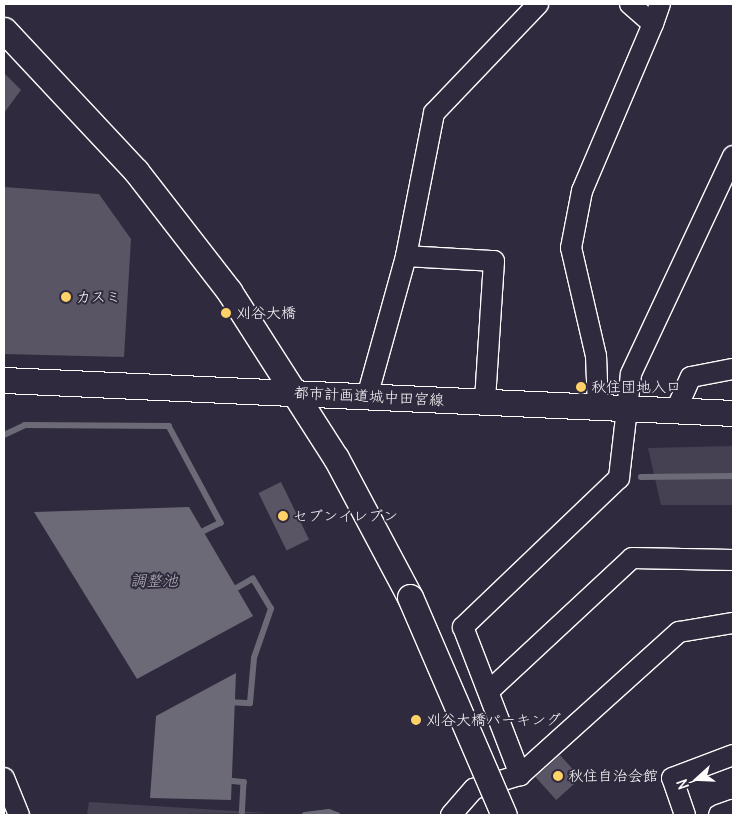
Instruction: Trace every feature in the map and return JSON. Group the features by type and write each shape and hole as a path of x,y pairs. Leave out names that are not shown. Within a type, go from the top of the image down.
{"street":[{"path":"367,397 406,256 434,113 538,4"},
{"path":"630,4 652,24"},
{"path":"598,407 596,356 571,248 582,191 660,4"},
{"path":"4,30 136,171 229,291 297,392 410,597 504,815"},
{"path":"520,775 463,627 619,478 631,374 733,156"},
{"path":"406,256 494,261 485,402"},
{"path":"676,410 692,377 733,369"},
{"name":"都市計画道城中田宮線","path":"4,380 297,392 628,409 733,412"},
{"path":"489,691 632,558 733,560"},
{"path":"452,815 474,789 520,775 679,632 733,623"},
{"path":"685,815 672,778 733,755"},
{"path":"4,778 12,806"},
{"path":"719,815 733,810"}],"shaded area":[{"path":"733,446 733,505 661,505 648,448"},
{"path":"89,802 268,813 87,815"}],"water":[{"name":"調整池","path":"189,507 253,616 137,679 34,512"},
{"path":"236,673 231,800 150,798 156,716"}],"building":[{"path":"4,73 21,90 4,113"},
{"name":"カスミ","path":"4,187 99,194 131,239 124,357 4,354"},
{"name":"セブンイレブン","path":"281,482 309,540 287,550 259,493"},
{"name":"秋住自治会館","path":"560,755 581,778 556,800 535,777"}],"waterway":[{"path":"4,435 25,425 169,426 221,523 198,534"},
{"path":"641,477 733,476"},
{"path":"228,702 250,703 254,658 271,609 253,579 232,591"},
{"path":"224,780 244,782 242,815"},
{"path":"305,815 329,812 337,815"}],"place":[{"name":"カスミ","path":"66,297"},
{"name":"刈谷大橋","path":"226,313"},
{"name":"秋住団地入口","path":"581,387"},
{"name":"セブンイレブン","path":"283,516"},
{"name":"刈谷大橋パーキング","path":"416,720"},
{"name":"秋住自治会館","path":"558,776"}]}
